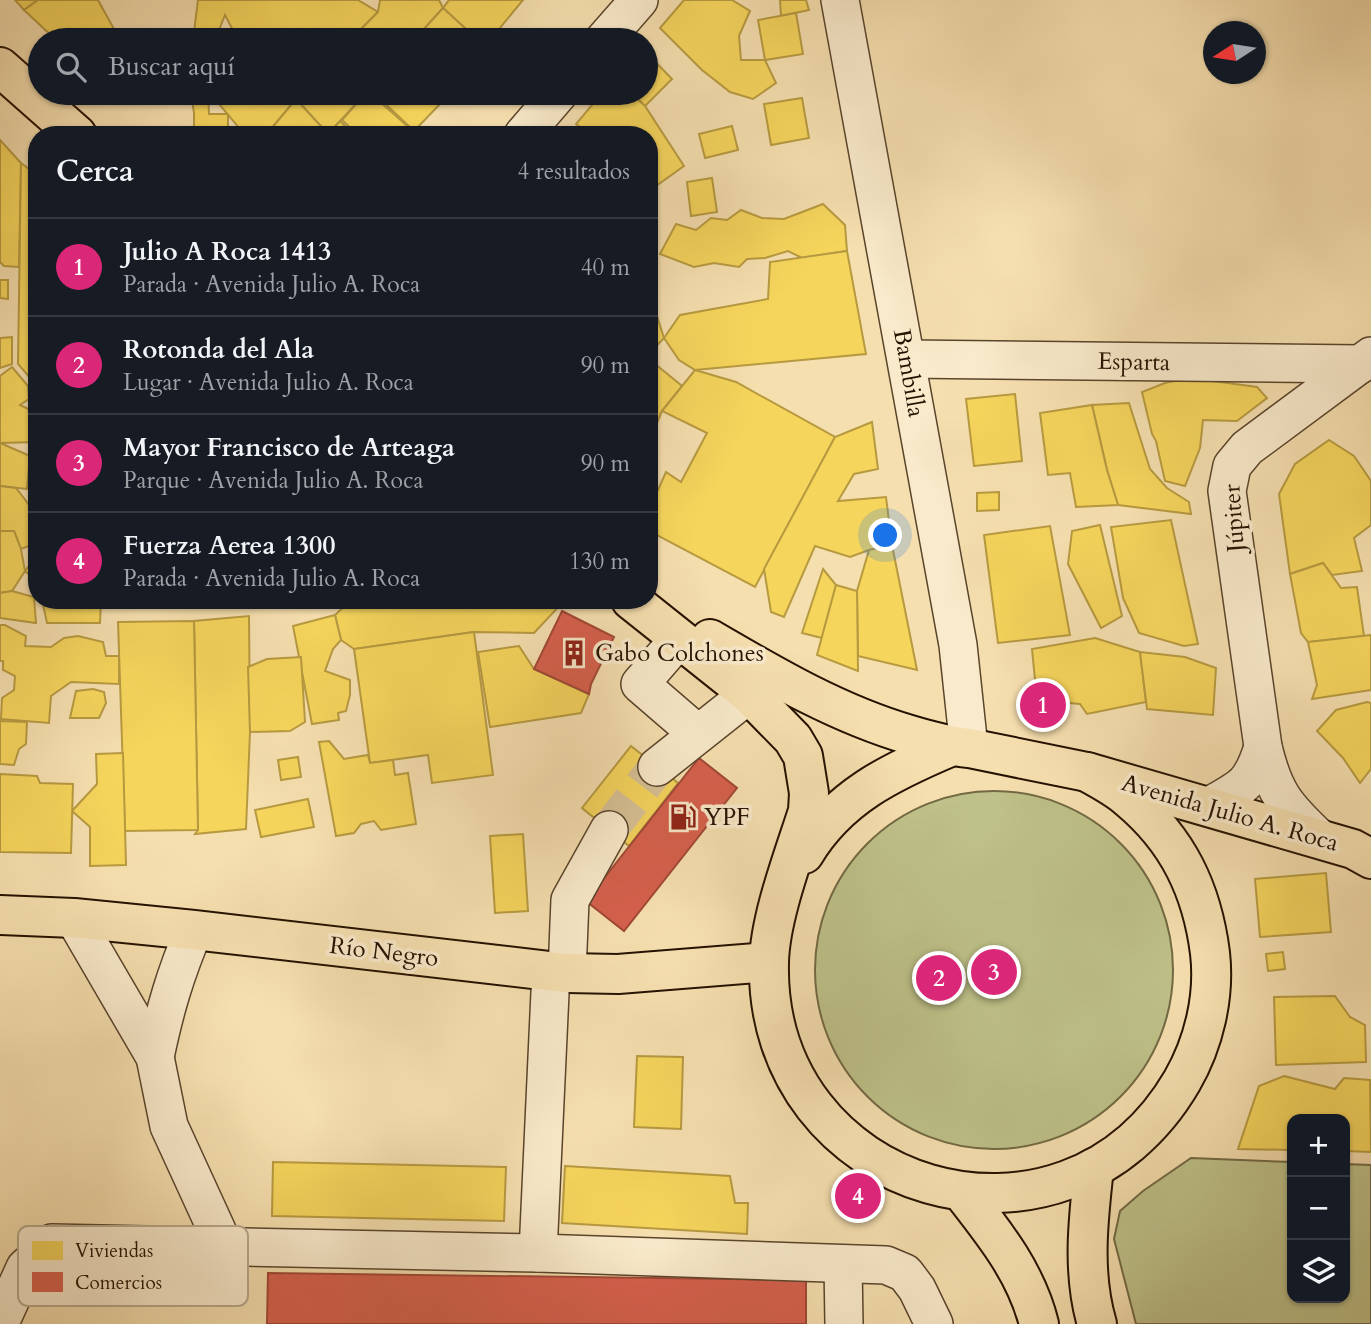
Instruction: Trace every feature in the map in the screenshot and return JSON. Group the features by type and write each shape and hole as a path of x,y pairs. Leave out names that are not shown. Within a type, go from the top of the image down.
{"main road":[{"path":"0,67 28,92"},
{"path":"43,105 67,126"},
{"name":"Avenida Julio A. Roca","path":"658,608 785,683 829,705 890,729 959,747 1087,772 1320,838 1353,849 1371,859"},
{"name":"Avenida Julio A. Roca","path":"642,609 749,694 793,739 803,756 807,775 808,811 774,922 769,962 773,1017 791,1069 820,1115 861,1152 908,1178 962,1192 1029,1191 1059,1183 1094,1168 1134,1141 1168,1105 1192,1063 1207,1017 1212,968 1206,920 1189,874 1163,833 1129,798 1087,772"},
{"name":"Avenida Julio A. Roca","path":"786,883 817,832 859,791 911,763 959,747"},
{"name":"Río Negro","path":"0,915 75,918 194,930 559,972 618,974 769,962"},
{"path":"1094,1168 1087,1223 1093,1312 1097,1324"},
{"path":"962,1192 1013,1260 1028,1288 1039,1324"}],"street":[{"path":"614,28 639,0"},
{"name":"Bambilla","path":"840,0 958,645 959,747"},
{"path":"531,126 549,105"},
{"name":"Esparta","path":"906,359 1366,360"},
{"name":"Júpiter","path":"1320,838 1290,811 1270,777 1262,747 1227,491 1231,466 1247,448 1366,360"},
{"path":"679,639 640,684 698,734"},
{"path":"657,766 749,694"},
{"name":"Júpiter","path":"1209,806 1242,787 1255,773 1262,747"},
{"path":"538,1253 559,972 570,900 609,830"},
{"path":"75,918 155,1056 169,1126 215,1226"},
{"path":"155,1056 166,1003 194,930"},
{"path":"248,1247 886,1265 905,1273 917,1289 934,1324"},
{"path":"843,1264 844,1324"},
{"path":"0,1323 18,1283"}],"green space":[{"path":"994,791 1029,794 1063,805 1093,821 1121,843 1143,871 1159,901 1170,935 1173,970 1170,1005 1159,1039 1143,1069 1121,1097 1093,1119 1063,1135 1029,1146 994,1149 959,1146 925,1135 895,1119 867,1097 845,1069 829,1039 818,1005 815,970 818,935 829,901 845,871 867,843 895,821 925,805 959,794"},
{"path":"1191,1158 1287,1162 1287,1303 1350,1303 1350,1164 1371,1165 1371,1324 1136,1324 1114,1239 1120,1211 1143,1191"}],"building: Viviendas":[{"path":"15,0 38,0 24,10"},
{"path":"38,0 98,0 113,28 43,28 24,10"},
{"path":"198,0 358,0 378,12 362,28 232,28 225,15 220,28 194,28"},
{"path":"380,0 439,0 443,8 425,28 362,28 378,12"},
{"path":"449,0 523,0 500,28 465,28 443,8"},
{"path":"684,0 732,0 750,11 739,36 741,60 765,60 776,83 753,99 730,92 702,70 660,28"},
{"path":"780,0 806,0 809,10 781,16"},
{"path":"443,8 465,28 425,28"},
{"path":"796,13 803,54 765,60 758,20"},
{"path":"658,64 672,79 658,93"},
{"path":"802,98 809,138 771,145 764,104"},
{"path":"193,105 209,105 209,114 228,114 228,126 194,126"},
{"path":"220,105 291,105 274,126 237,126"},
{"path":"291,105 301,105 321,126 274,126"},
{"path":"301,105 355,105 335,126 321,126"},
{"path":"355,105 384,105 407,126 348,126 342,120"},
{"path":"387,105 439,105 419,126 409,126"},
{"path":"592,105 644,105 658,126 579,126 576,124"},
{"path":"658,126 684,166 658,185"},
{"path":"732,126 738,150 705,158 699,134"},
{"path":"0,140 21,163 19,267 4,266 0,262"},
{"path":"21,163 28,168 28,376 18,364"},
{"path":"712,178 717,212 691,216 687,182"},
{"path":"823,204 845,225 847,251 802,258 788,251 765,258 747,259 739,267 714,263 694,267 660,254 676,224 696,230 711,218 727,220 741,210 762,218 784,219"},
{"path":"847,251 866,354 695,370 679,360 664,338 680,315 768,299 770,262"},
{"path":"0,280 8,280 8,299 0,298"},
{"path":"658,319 664,338 658,344"},
{"path":"12,337 12,364 0,368 0,338"},
{"path":"658,366 682,386 662,411 658,421"},
{"path":"12,367 28,386 28,400 20,405 28,409 28,442 0,443 0,376"},
{"path":"695,370 736,382 835,437 755,587 658,536 658,490 666,472 681,482 707,433 662,411"},
{"path":"1191,378 1257,387 1267,398 1237,421 1203,420 1200,448 1185,486 1165,481 1142,392 1165,383"},
{"path":"1015,394 1022,461 974,466 966,399"},
{"path":"1129,403 1150,469 1167,488 1189,502 1191,514 1118,505 1092,405"},
{"path":"1092,405 1118,505 1076,507 1070,473 1048,475 1040,413"},
{"path":"872,422 878,469 854,474 838,501 886,497 892,545 850,557 815,546 784,617 771,612 764,569 835,437"},
{"path":"1329,440 1354,456 1371,481 1371,525 1354,538 1362,571 1332,575 1323,563 1290,574 1279,494 1295,464"},
{"path":"0,443 28,455 28,478 27,489 0,486"},
{"path":"0,486 16,488 28,503 28,546 21,549 14,531 0,531"},
{"path":"999,492 999,510 977,511 977,493"},
{"path":"1171,520 1198,644 1184,646 1139,633 1123,598 1111,527"},
{"path":"1100,525 1122,616 1101,628 1068,564 1072,531"},
{"path":"1050,526 1070,635 998,643 984,535"},
{"path":"0,531 14,531 25,571 12,591 0,593"},
{"path":"892,545 917,670 858,656 857,591 869,550"},
{"path":"1323,563 1341,588 1357,587 1364,636 1308,642 1301,633 1290,574"},
{"path":"823,569 836,585 822,638 802,633"},
{"path":"836,585 857,591 858,671 817,655"},
{"path":"12,591 28,595 28,609 35,609 36,623 0,618 0,593"},
{"path":"44,609 101,609 100,623 47,623"},
{"path":"341,609 556,609 534,633 474,632 354,649 341,640 335,615"},
{"path":"335,615 341,640 333,649 325,671 350,680 350,695 346,711 338,713 339,720 312,724 293,626"},
{"path":"249,616 250,732 246,829 195,834 198,830 194,621"},
{"path":"194,621 198,830 125,831 118,622"},
{"path":"0,625 26,636 25,646 51,647 64,638 78,636 103,642 106,656 119,656 119,684 71,682 51,696 49,723 1,719 2,698 14,690 15,676 3,670 3,661 0,661"},
{"path":"474,632 493,775 432,783 428,755 370,763 354,649"},
{"path":"1371,635 1371,690 1312,699 1317,685 1308,642"},
{"path":"1095,638 1140,652 1146,702 1087,714 1080,704 1037,700 1032,649"},
{"path":"519,646 534,669 589,694 581,713 490,727 478,652"},
{"path":"1140,652 1185,657 1216,668 1213,715 1147,709"},
{"path":"301,657 305,722 290,731 250,732 248,667 267,659"},
{"path":"93,689 104,692 106,703 99,718 70,718 76,691"},
{"path":"1371,703 1371,769 1360,783 1343,758 1317,731 1336,710"},
{"path":"0,721 27,722 26,744 19,749 14,765 0,764"},
{"path":"329,741 344,759 368,755 370,763 393,760 395,775 408,773 416,824 381,830 374,821 361,824 354,833 336,836 319,742"},
{"path":"631,746 678,783 629,846 582,808"},
{"path":"123,753 126,865 90,866 90,827 72,811 97,784 96,754"},
{"path":"298,757 301,777 281,780 278,760"},
{"path":"0,774 37,776 40,783 73,784 71,853 0,852"},
{"path":"308,799 314,827 261,837 255,810"},
{"path":"523,834 528,911 495,913 490,836"},
{"path":"1326,873 1331,932 1260,937 1255,879"},
{"path":"1283,952 1285,969 1268,971 1266,954"},
{"path":"1335,996 1350,1017 1365,1025 1366,1062 1276,1065 1274,997"},
{"path":"637,1056 683,1057 681,1129 634,1127"},
{"path":"1284,1076 1335,1089 1344,1078 1370,1080 1371,1152 1350,1151 1350,1114 1287,1114 1287,1150 1238,1149 1259,1086"},
{"path":"273,1162 506,1167 504,1221 272,1216"},
{"path":"565,1166 730,1176 735,1203 748,1203 747,1234 562,1223"}],"building: Comercios":[{"name":"Gabo Colchones","path":"562,611 614,637 591,684 589,694 534,669"},
{"name":"YPF","path":"699,758 737,788 624,931 586,901"},
{"path":"268,1273 806,1280 806,1324 267,1324"}],"tunnel":[{"path":"609,830 657,767"}],"place":[{"name":"Gabo Colchones","path":"574,653"},
{"name":"Julio A Roca 1413","path":"1043,705"},
{"name":"YPF","path":"683,817"},
{"name":"Mayor Francisco de Arteaga","path":"994,972"},
{"name":"Rotonda del Ala","path":"939,978"},
{"name":"Fuerza Aerea 1300","path":"858,1196"}]}
